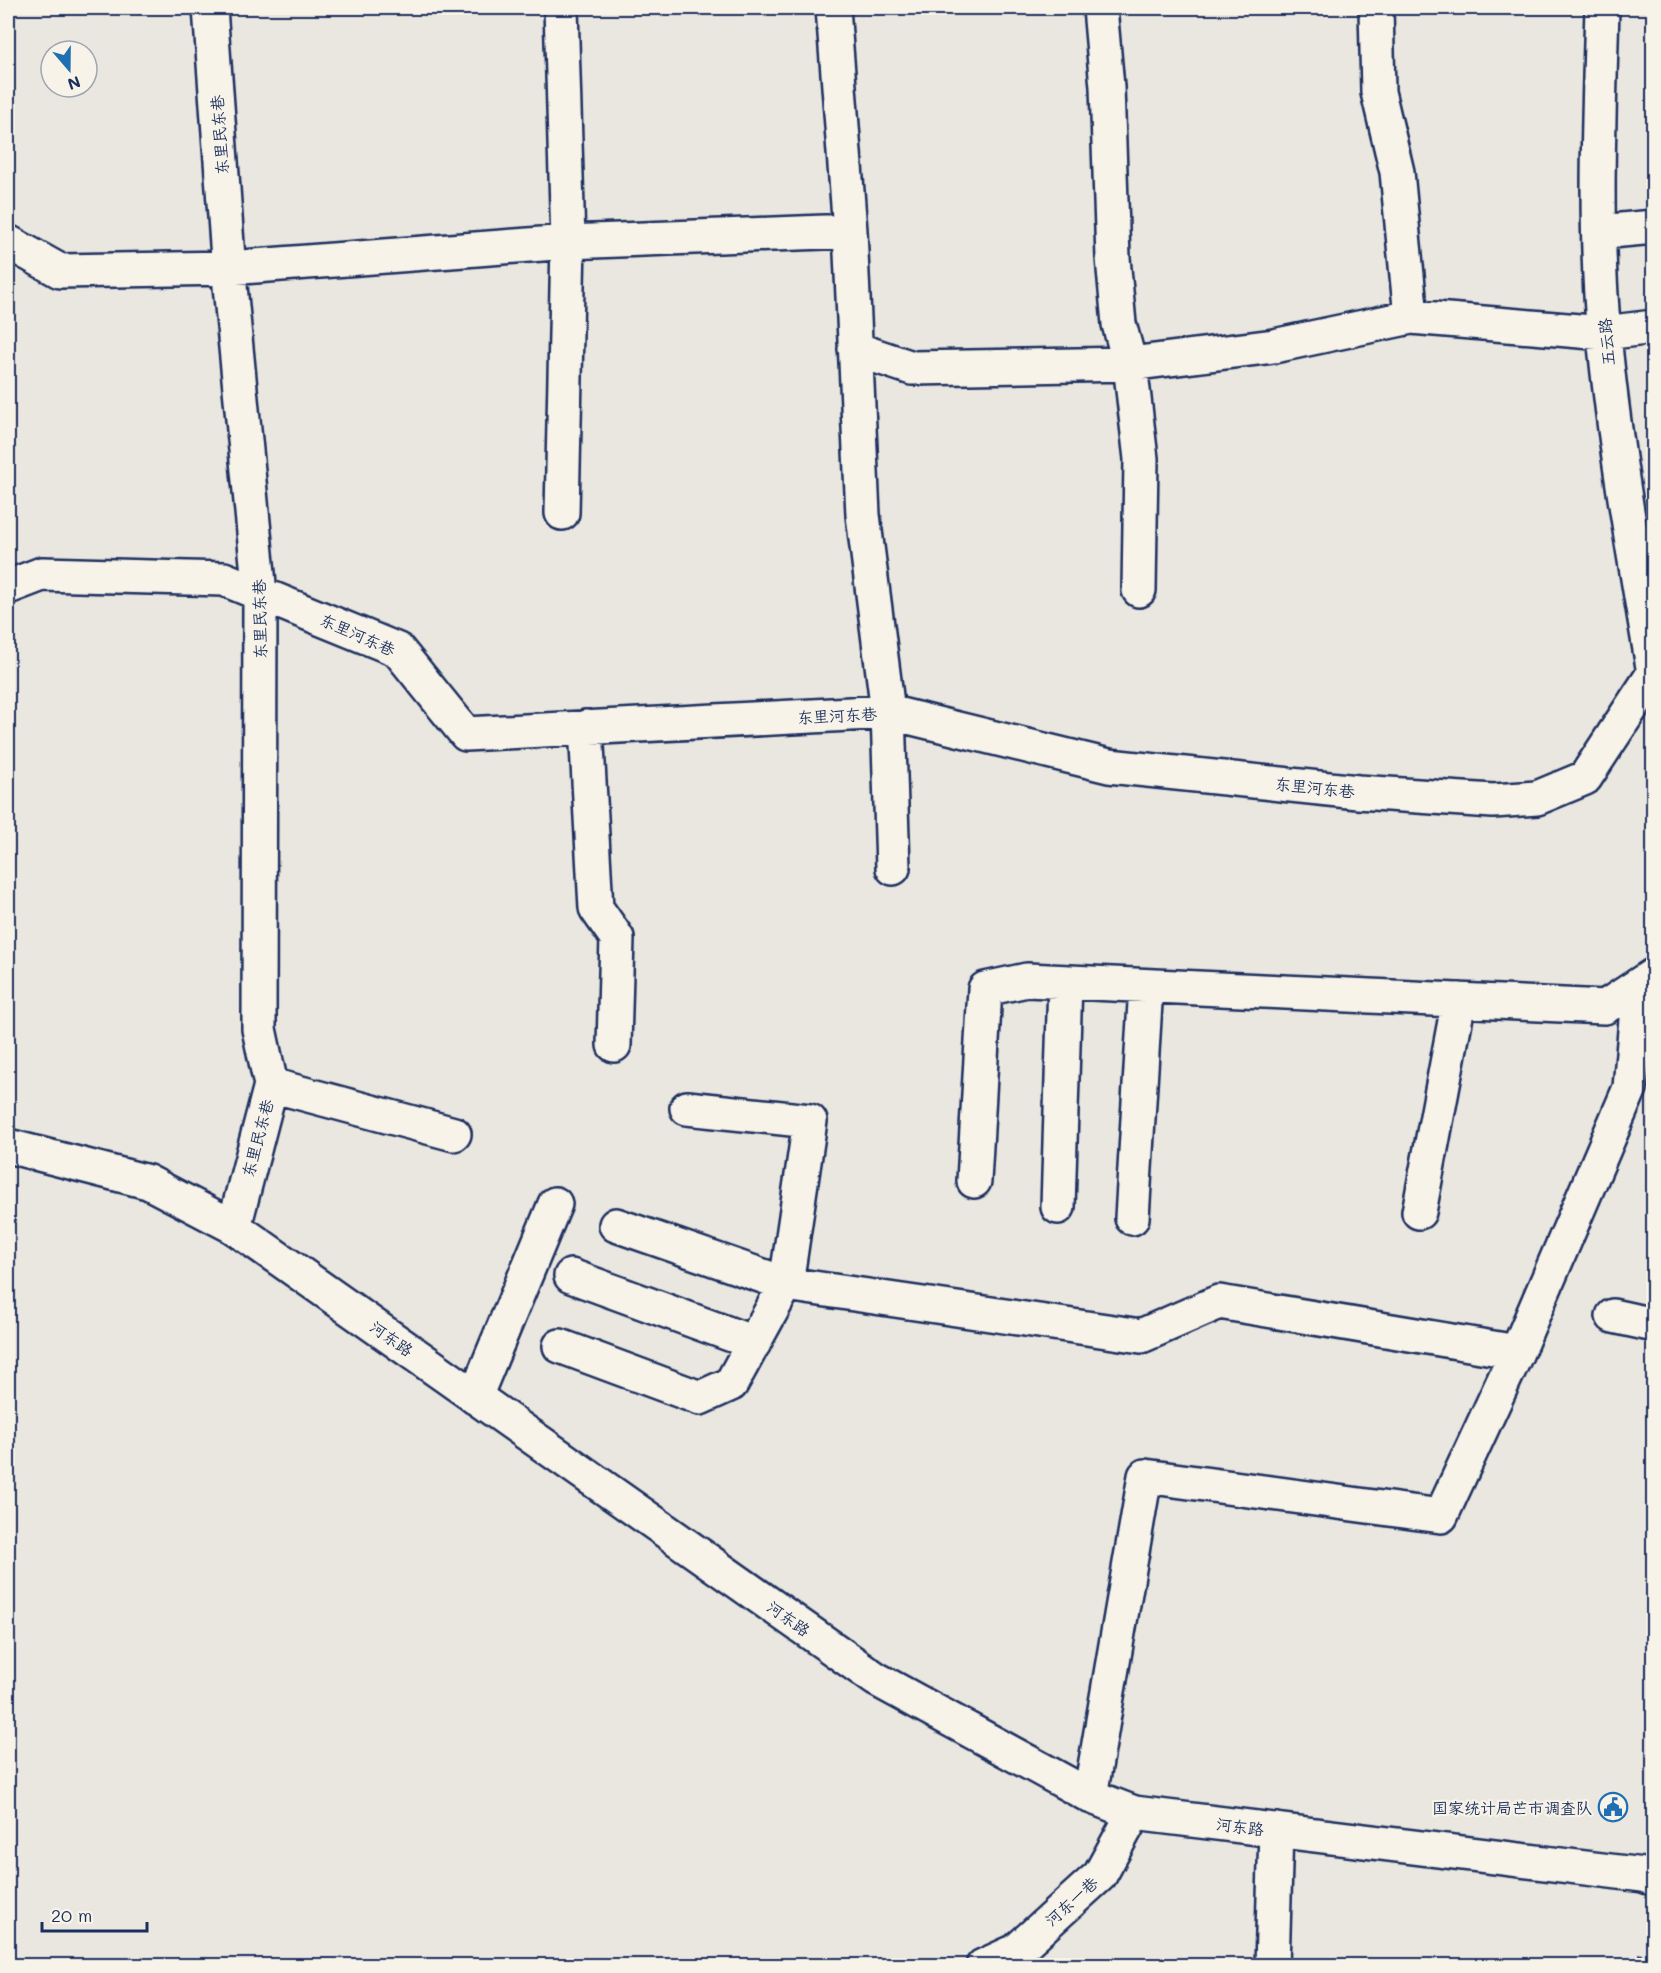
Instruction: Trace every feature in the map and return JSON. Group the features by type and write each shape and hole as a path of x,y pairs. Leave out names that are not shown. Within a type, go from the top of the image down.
{"street":[{"name":"东里民东巷","path":"210,8 229,268 260,594 259,1029 271,1085 234,1227"},
{"path":"561,8 568,242 562,513"},
{"path":"833,8 850,231 863,515 888,712 893,868"},
{"path":"1100,8 1107,87 1113,258 1119,324 1130,364 1141,459 1139,590"},
{"path":"1376,8 1378,92 1397,172 1411,317"},
{"name":"五云路","path":"1602,8 1600,232 1604,333 1617,457 1653,673"},
{"path":"1600,232 1653,227"},
{"path":"8,242 60,270 229,268 568,242 850,231"},
{"path":"855,349 912,368 1130,364 1274,346 1411,317 1604,333 1653,327"},
{"name":"东里河东巷","path":"8,587 42,574 224,579 398,650 466,734 888,712 1109,766 1358,792 1493,801 1538,798 1585,778 1653,673"},
{"path":"586,728 596,908 617,938 614,1045"},
{"path":"974,1181 985,989 1027,980 1605,1007 1646,980"},
{"path":"1090,1796 1145,1476 1441,1516 1517,1352 1630,1088 1646,980"},
{"path":"1058,1207 1065,982"},
{"path":"1132,1218 1146,986"},
{"path":"1419,1212 1459,1000"},
{"path":"271,1085 454,1134"},
{"path":"560,1346 700,1398 731,1384 786,1284 810,1121 687,1108"},
{"name":"河东路","path":"8,1146 148,1182 234,1227 876,1678 1090,1796 1134,1813 1643,1875 1653,1879"},
{"path":"475,1396 555,1204"},
{"path":"616,1225 786,1284 1140,1336 1220,1302 1517,1352"},
{"path":"571,1276 754,1343"},
{"path":"1613,1317 1653,1325"},
{"name":"河东一巷","path":"983,1965 1016,1951 1100,1875 1134,1813"},
{"path":"1272,1965 1276,1830"}],"building":[{"path":"1639,1954 1654,1959 1654,1966 1637,1966"}],"place":[{"name":"国家统计局芒市调查队","path":"1613,1807"}]}
